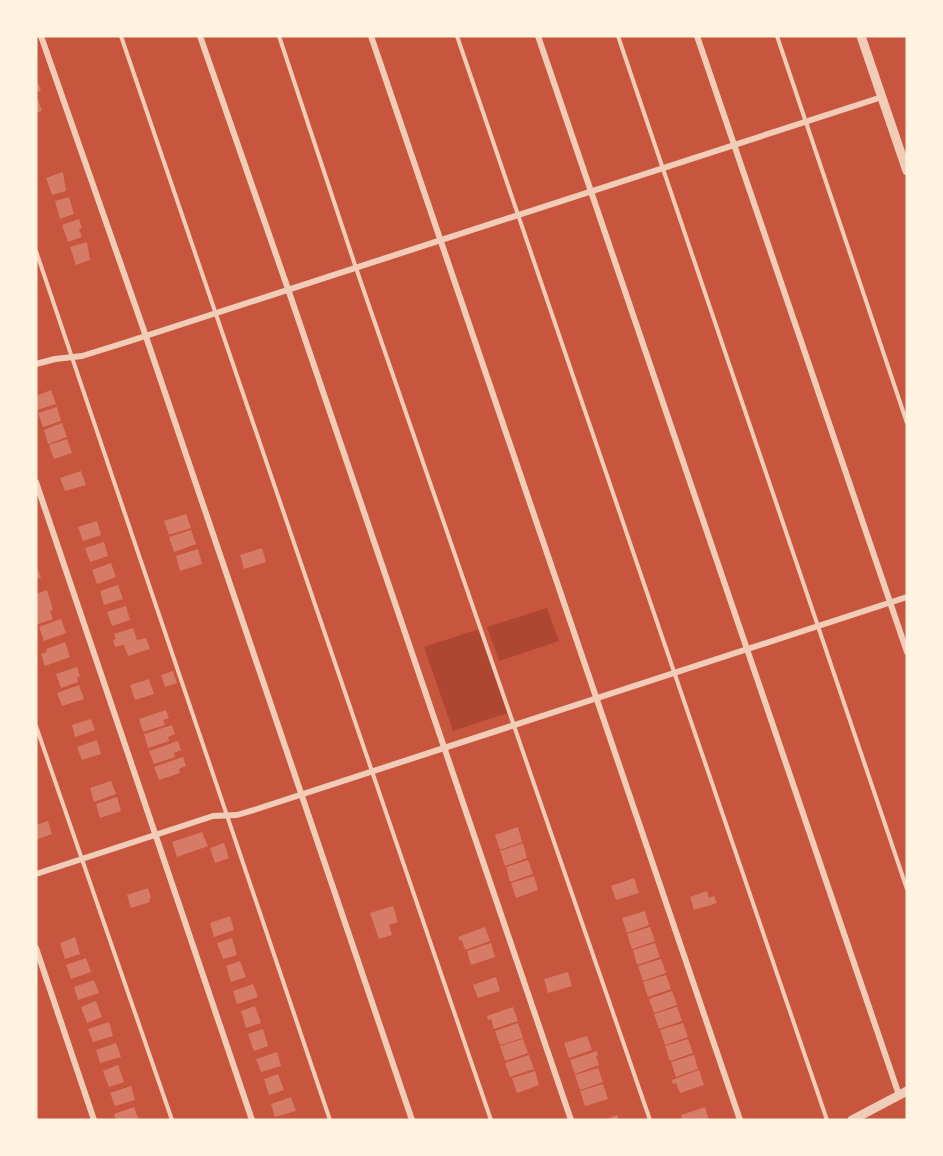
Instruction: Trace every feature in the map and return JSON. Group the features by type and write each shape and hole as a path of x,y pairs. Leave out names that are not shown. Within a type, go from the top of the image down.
{"street":[{"path":"41,36 412,1120"},
{"path":"200,36 571,1120"},
{"path":"371,36 740,1120"},
{"path":"538,36 747,649 903,1093 852,1120"},
{"path":"697,36 907,652"},
{"path":"861,36 907,171"},
{"path":"36,364 55,358 73,357 145,336 882,97"},
{"path":"36,482 252,1120"},
{"path":"36,874 213,816 237,815 257,809 907,597"},
{"path":"36,948 94,1120"}],"lane":[{"path":"121,36 491,1120"},
{"path":"279,36 356,268 650,1120"},
{"path":"457,36 827,1120"},
{"path":"618,36 907,889"},
{"path":"777,36 907,423"},
{"path":"36,251 330,1120"},
{"path":"36,726 172,1120"}],"shaded area":[{"path":"547,608 559,641 499,661 487,627"},
{"path":"479,629 508,713 453,731 424,647"}],"building":[{"path":"36,78 41,91 36,92"},
{"path":"36,94 42,111 36,113"},
{"path":"63,172 66,191 52,195 46,178"},
{"path":"69,197 74,214 60,219 55,201"},
{"path":"79,219 82,237 68,242 62,225"},
{"path":"87,242 90,260 76,265 70,247"},
{"path":"51,390 56,404 37,410 36,396"},
{"path":"57,407 61,421 43,427 38,413"},
{"path":"62,423 67,437 48,444 44,430"},
{"path":"67,439 72,453 54,459 49,445"},
{"path":"81,471 86,485 65,491 60,478"},
{"path":"186,514 191,528 169,535 164,521"},
{"path":"97,521 101,535 83,541 78,527"},
{"path":"191,530 196,544 174,552 169,537"},
{"path":"104,542 108,556 90,562 85,548"},
{"path":"262,548 266,562 244,569 240,555"},
{"path":"198,549 202,564 180,571 176,556"},
{"path":"111,563 116,577 97,584 92,570"},
{"path":"36,564 41,578 36,579"},
{"path":"118,585 123,599 104,605 100,591"},
{"path":"47,590 53,610 50,611 53,619 36,625 36,594"},
{"path":"126,606 130,620 112,626 107,612"},
{"path":"61,619 66,633 44,641 39,627"},
{"path":"133,628 137,640 146,638 150,649 128,656 124,645 115,647 114,634"},
{"path":"65,642 70,657 45,666 41,654 47,652 46,649"},
{"path":"77,667 80,676 77,678 78,682 61,688 56,674"},
{"path":"173,671 177,683 165,687 161,675"},
{"path":"149,679 154,694 135,700 130,685"},
{"path":"79,685 84,699 62,706 57,693"},
{"path":"166,710 169,718 163,720 165,725 143,732 139,719"},
{"path":"91,719 95,730 75,737 72,725"},
{"path":"172,725 175,734 168,737 169,741 148,748 144,734"},
{"path":"97,740 101,754 82,760 77,747"},
{"path":"178,741 181,750 174,753 175,757 154,764 149,751"},
{"path":"183,757 186,766 179,769 180,773 159,780 154,767"},
{"path":"111,781 116,794 94,802 90,788"},
{"path":"117,797 121,811 100,818 96,804"},
{"path":"48,821 52,834 36,840 36,825"},
{"path":"518,827 522,842 500,850 495,835"},
{"path":"202,832 208,846 177,857 172,842"},
{"path":"224,843 229,858 215,863 210,848"},
{"path":"523,843 527,858 505,866 500,851"},
{"path":"528,860 533,874 510,882 506,867"},
{"path":"534,876 538,890 516,898 511,883"},
{"path":"634,878 639,893 616,900 611,886"},
{"path":"148,888 150,902 131,908 127,895"},
{"path":"707,891 709,898 714,896 717,903 694,910 690,897"},
{"path":"393,906 398,922 389,925 392,935 379,939 370,913"},
{"path":"645,911 649,925 627,933 622,918"},
{"path":"230,916 234,930 214,937 210,923"},
{"path":"485,927 490,941 465,950 462,940 460,941 458,937"},
{"path":"650,927 655,941 632,949 627,934"},
{"path":"75,937 80,954 65,959 60,943"},
{"path":"232,938 237,955 223,959 217,943"},
{"path":"491,943 495,957 471,965 467,951"},
{"path":"655,943 660,957 637,965 633,950"},
{"path":"86,958 91,972 71,979 66,965"},
{"path":"661,959 666,973 643,981 638,966"},
{"path":"240,961 246,977 231,982 226,966"},
{"path":"568,972 572,986 548,993 544,979"},
{"path":"666,975 671,989 648,997 643,982"},
{"path":"496,977 500,991 478,998 473,985"},
{"path":"94,980 99,993 78,1000 74,987"},
{"path":"253,984 258,997 237,1004 233,991"},
{"path":"672,991 677,1005 654,1013 649,999"},
{"path":"96,1001 102,1017 87,1023 81,1007"},
{"path":"255,1006 261,1023 246,1028 241,1011"},
{"path":"513,1007 518,1021 494,1029 491,1019 488,1020 487,1016"},
{"path":"677,1007 682,1021 659,1029 654,1014"},
{"path":"109,1022 113,1036 93,1042 88,1029"},
{"path":"518,1023 523,1038 500,1045 495,1031"},
{"path":"683,1023 688,1037 665,1045 660,1030"},
{"path":"263,1029 268,1046 254,1051 248,1034"},
{"path":"587,1036 592,1050 569,1058 564,1043"},
{"path":"523,1039 528,1053 505,1061 500,1046"},
{"path":"688,1039 693,1053 670,1061 665,1046"},
{"path":"116,1043 121,1057 100,1063 96,1050"},
{"path":"597,1051 599,1065 575,1074 570,1060"},
{"path":"277,1052 281,1066 261,1072 256,1059"},
{"path":"529,1055 534,1069 510,1077 505,1063"},
{"path":"694,1055 698,1069 676,1077 671,1062"},
{"path":"118,1065 124,1082 109,1087 103,1071"},
{"path":"598,1068 603,1082 580,1090 575,1075"},
{"path":"699,1070 704,1085 680,1093 676,1083 673,1084 672,1080"},
{"path":"535,1071 539,1085 517,1093 512,1078"},
{"path":"278,1074 284,1090 269,1095 264,1079"},
{"path":"603,1084 608,1099 585,1106 580,1091"},
{"path":"131,1086 135,1100 115,1106 110,1093"},
{"path":"291,1097 296,1111 275,1117 271,1104"},
{"path":"134,1107 139,1120 116,1120 114,1114"},
{"path":"705,1107 709,1120 682,1120 681,1115"},
{"path":"617,1115 619,1120 604,1120"}]}
